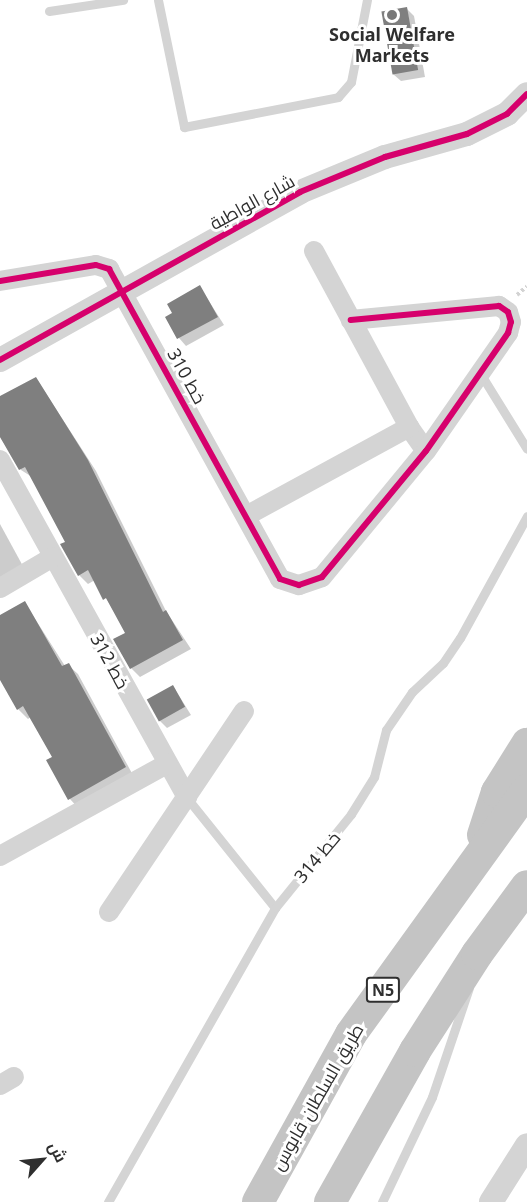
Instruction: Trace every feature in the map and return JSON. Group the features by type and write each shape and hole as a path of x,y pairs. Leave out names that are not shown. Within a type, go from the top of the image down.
{"highway":[{"path":"474,862 497,792 527,744"},
{"name":"طريق السلطان قابوس","path":"258,1202 351,1034 527,790"},
{"path":"330,1202 415,1051 477,954 523,895"}],"street":[{"name":"شارع الواطية","path":"0,360 300,192 385,157 467,134 507,114 527,94"},
{"path":"314,250 351,320 409,427 426,451 510,327 511,316 504,308 351,320"},
{"name":"خط 310","path":"0,281 100,266 109,269 280,579 298,585 322,577 426,451"},
{"path":"246,516 409,427"},
{"name":"خط 312","path":"0,460 187,798"},
{"path":"0,588 53,557"},
{"path":"109,912 244,711"},
{"path":"0,856 167,764"},
{"path":"491,1202 527,1145"}],"lane":[{"path":"49,11 123,0"},
{"path":"158,0 184,128 338,97 351,82 367,0"},
{"path":"480,373 527,449"},
{"name":"خط 314","path":"108,1202 275,908 351,814 374,777 386,730 412,692 442,663 460,638 527,516"},
{"path":"187,798 275,908"},
{"path":"382,1202 432,1097 466,1002 477,954"}],"building":[{"path":"407,7 418,70 393,75 381,12"},
{"path":"200,285 218,317 177,339 165,317 172,313 167,304"},
{"path":"36,377 88,460 163,612 166,610 183,640 130,669 113,639 125,633 106,598 103,600 88,570 78,576 60,544 65,542 25,467 19,470 0,437 0,396"},
{"path":"25,601 62,666 69,663 126,767 68,800 46,760 52,757 23,706 17,710 0,680 0,615"},
{"path":"173,685 185,707 159,721 147,700"}],"cycle path":[{"path":"0,360 300,192 385,157 467,134 507,114 527,94"},
{"path":"0,281 96,265 109,269 280,579 299,585 322,577 426,451 508,333 511,322 508,312 499,306 351,320"}],"place":[{"name":"Social Welfare Markets","path":"392,15"}]}
